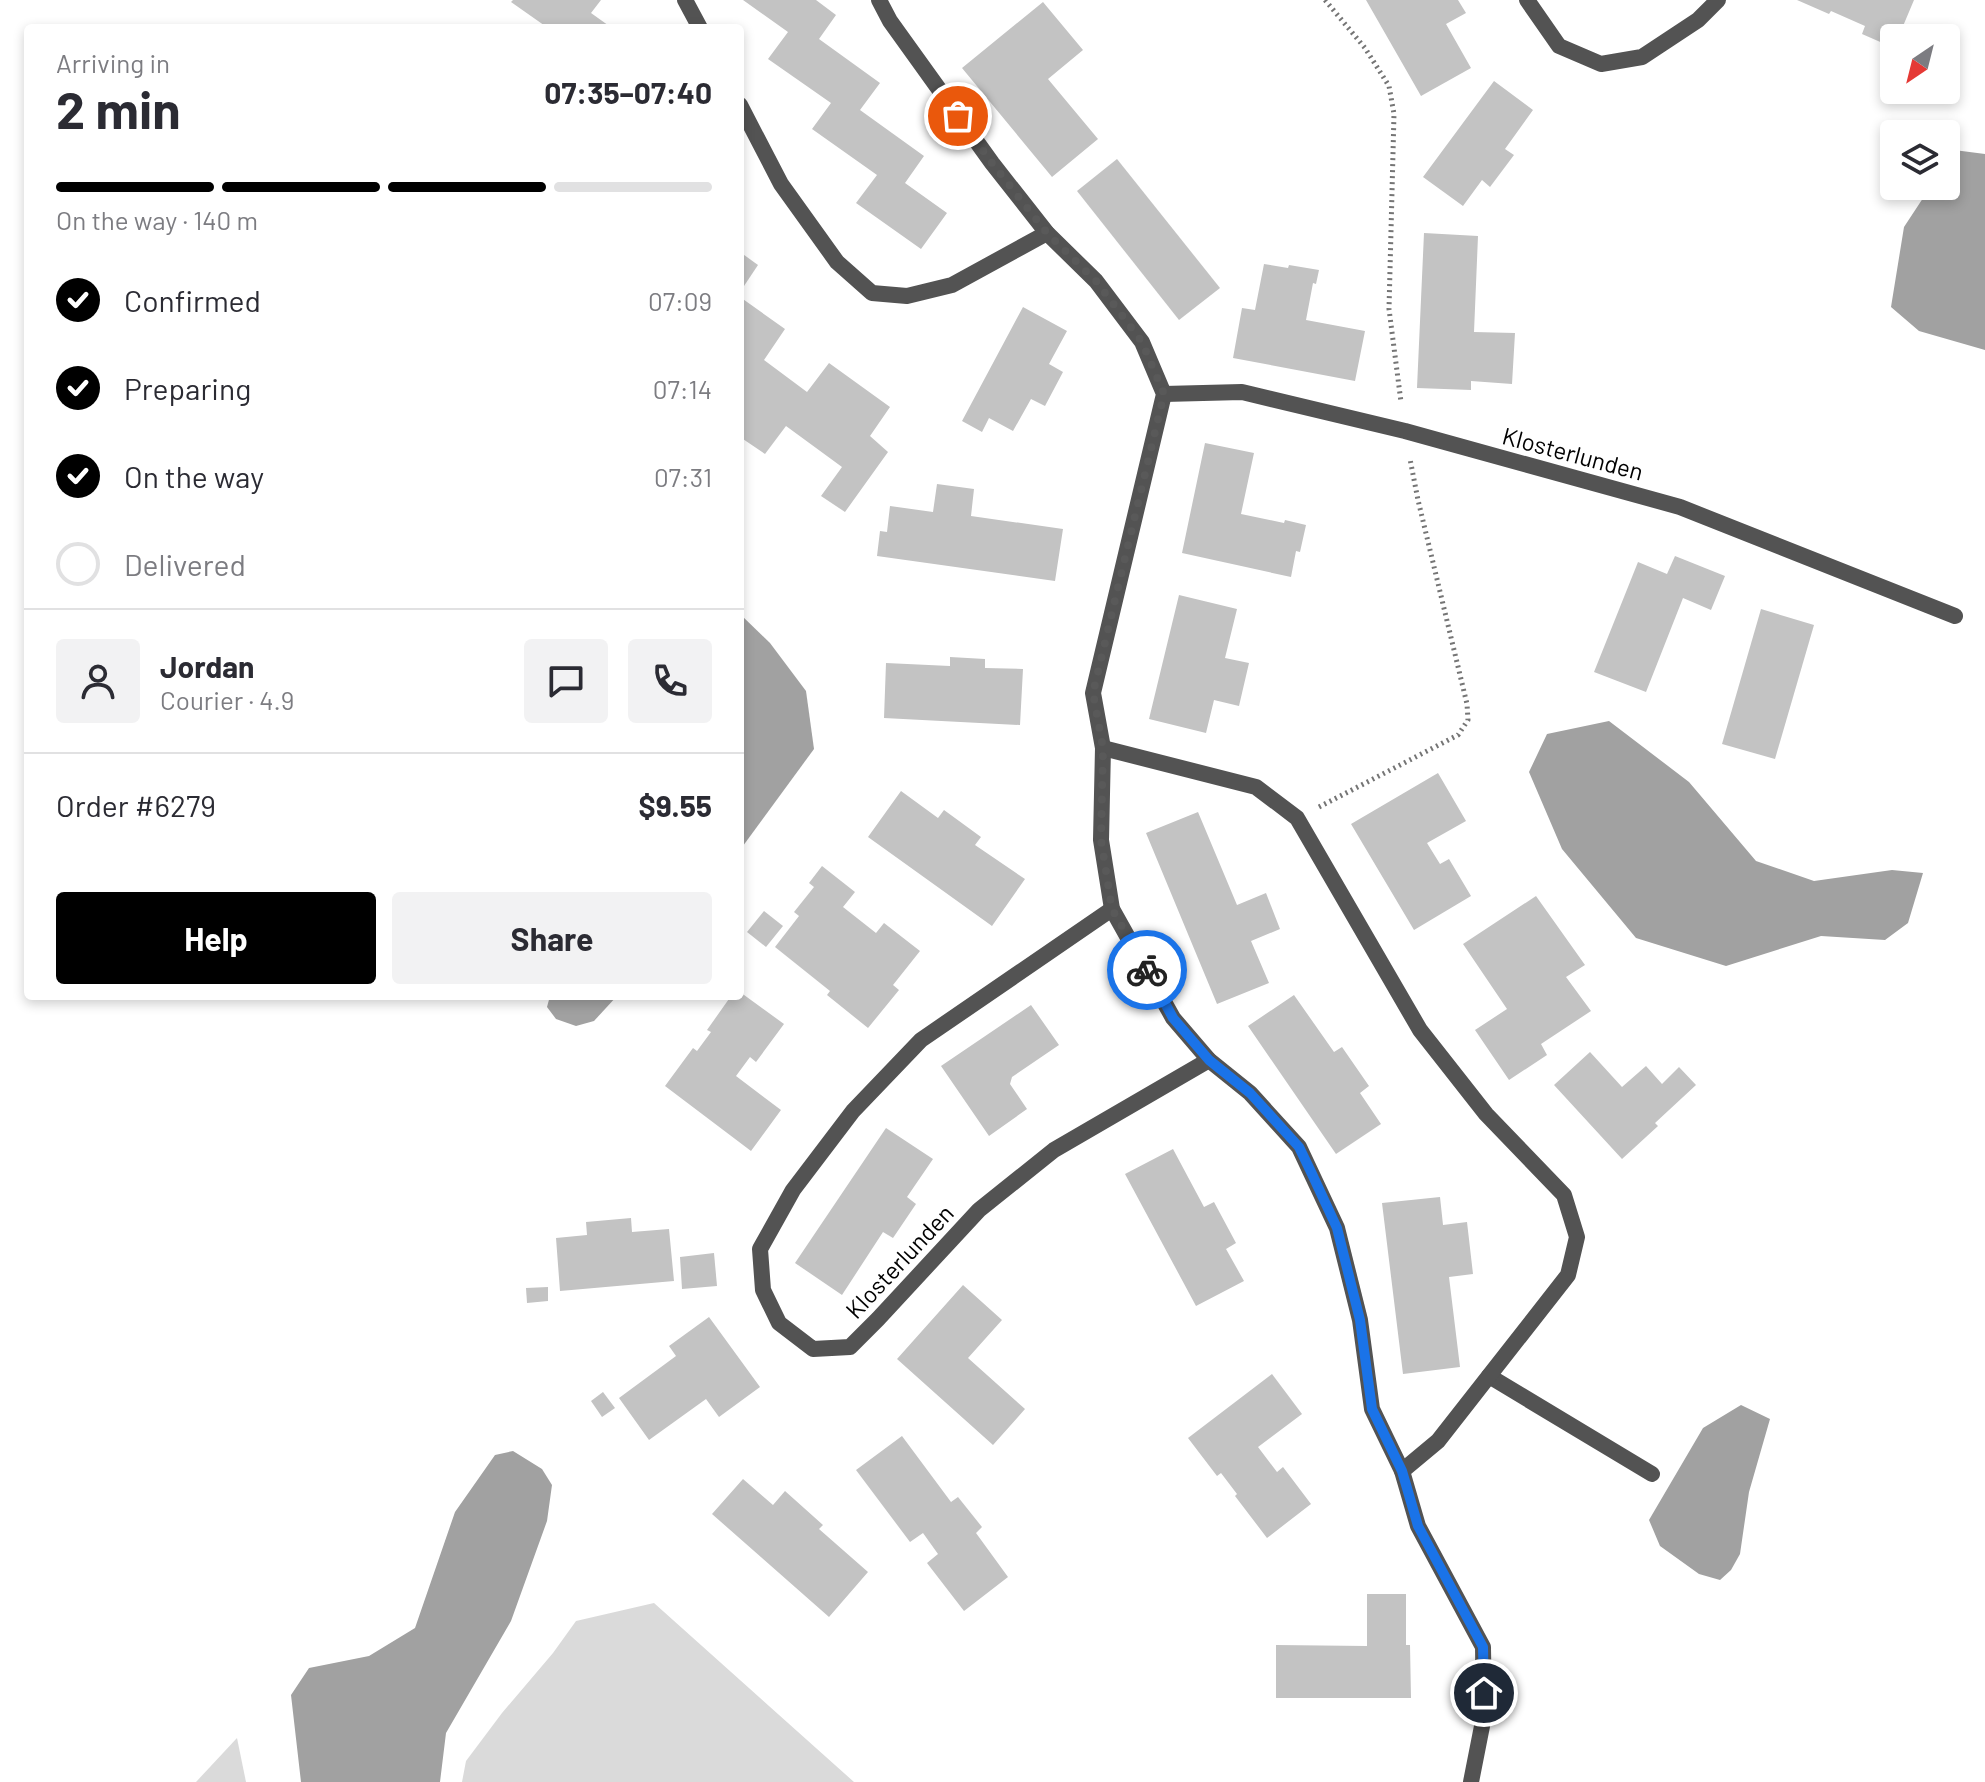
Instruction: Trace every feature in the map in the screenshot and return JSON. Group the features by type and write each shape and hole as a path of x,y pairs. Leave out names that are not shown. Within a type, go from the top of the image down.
{"street":[{"path":"685,0 698,24"},
{"path":"879,0 890,21 992,163 1047,233 1096,281 1142,342 1164,394 1093,693 1103,748 1101,840 1112,909 1173,1018 1209,1060 1250,1093 1299,1147 1337,1228 1360,1320 1372,1409 1402,1471 1418,1526 1483,1647 1484,1716 1471,1782"},
{"path":"1527,0 1559,46 1601,64 1642,57 1698,20 1718,0"},
{"path":"744,113 781,184 837,262 872,293 907,296 952,285 1047,233"},
{"name":"Klosterlunden","path":"1164,394 1242,392 1405,431 1680,507 1955,616"},
{"path":"1103,748 1256,787 1297,818 1420,1030 1486,1114 1564,1195 1577,1237 1568,1275 1438,1441 1402,1471"},
{"name":"Klosterlunden","path":"1112,909 921,1040 853,1111 793,1190 760,1249 763,1290 779,1323 813,1349 850,1347 979,1210 1054,1150 1209,1060"},
{"path":"1489,1376 1652,1474"}],"shaded area":[{"path":"1960,151 1985,154 1985,350 1919,331 1891,307 1904,227 1922,200 1960,200"},
{"path":"744,618 770,643 806,691 814,749 744,845"},
{"path":"1609,721 1689,782 1756,861 1814,881 1892,870 1923,873 1908,923 1885,940 1821,936 1726,966 1636,938 1562,849 1529,772 1547,734"},
{"path":"549,1000 613,1000 594,1021 576,1026 556,1019 547,1007"},
{"path":"1741,1405 1770,1419 1749,1492 1740,1554 1731,1570 1720,1580 1699,1574 1660,1546 1649,1520 1703,1428"},
{"path":"513,1451 542,1469 552,1485 547,1521 511,1621 446,1733 440,1782 301,1782 291,1695 309,1668 369,1656 415,1628 455,1512 495,1455"},
{"path":"654,1603 854,1782 462,1782 466,1761 576,1621"},
{"path":"237,1738 246,1782 196,1782"}],"building":[{"path":"601,0 591,13 606,24 542,24 511,2"},
{"path":"743,0 816,0 836,15 819,39 880,83 860,110 924,156 905,183 947,213 921,249 856,203 877,175 812,129 831,103 768,59 788,32"},
{"path":"1366,0 1458,0 1466,13 1446,24 1471,68 1421,96"},
{"path":"1797,0 1914,0 1904,24 1880,24 1880,42 1862,34 1865,26 1831,11 1829,14"},
{"path":"1043,2 1083,50 1048,79 1098,139 1052,177 962,68"},
{"path":"1494,81 1533,110 1505,149 1514,155 1490,187 1482,180 1463,206 1423,177"},
{"path":"1117,159 1220,288 1179,320 1077,191"},
{"path":"1424,233 1478,236 1474,332 1515,333 1512,384 1471,381 1471,390 1417,388"},
{"path":"744,255 758,265 744,286"},
{"path":"1264,264 1319,270 1316,284 1313,283 1306,320 1365,331 1355,381 1233,358 1242,308 1255,310"},
{"path":"744,300 785,329 764,360 807,392 829,363 890,407 870,436 888,452 845,512 821,496 842,467 786,426 765,454 744,440"},
{"path":"1023,307 1067,331 1049,364 1063,372 1045,406 1031,399 1013,431 989,418 982,432 962,421"},
{"path":"1205,443 1254,453 1241,514 1306,525 1300,552 1296,551 1291,577 1182,553"},
{"path":"937,484 974,489 971,516 1063,529 1055,581 877,556 880,531 887,532 890,506 933,512"},
{"path":"1675,556 1725,576 1711,610 1683,598 1646,692 1594,672 1638,562 1667,574"},
{"path":"1179,595 1237,609 1225,658 1249,663 1239,706 1214,700 1206,733 1149,719"},
{"path":"1761,609 1814,625 1775,759 1722,744"},
{"path":"950,657 985,659 985,668 1023,669 1020,725 884,718 886,663 950,666"},
{"path":"1438,773 1466,821 1427,843 1440,864 1449,859 1471,896 1414,930 1351,824"},
{"path":"901,791 938,818 944,810 981,837 975,845 1025,879 992,926 868,837"},
{"path":"1198,812 1237,905 1266,893 1280,929 1251,941 1269,983 1217,1004 1146,833"},
{"path":"822,866 855,892 843,907 876,933 884,923 920,951 893,985 899,990 868,1028 827,995 830,991 775,947 799,916 794,912 814,887 809,883"},
{"path":"1536,896 1585,965 1566,977 1591,1011 1541,1044 1547,1055 1509,1080 1475,1030 1507,1009 1463,944"},
{"path":"764,911 783,926 766,947 747,932"},
{"path":"744,995 784,1024 756,1062 750,1057 736,1076 781,1110 751,1151 665,1086 693,1048 697,1051 711,1032 707,1030 728,1000 744,1000"},
{"path":"1294,995 1334,1052 1342,1047 1369,1086 1360,1093 1381,1124 1336,1154 1248,1026"},
{"path":"1031,1005 1059,1045 1012,1077 1010,1084 1027,1109 989,1136 941,1066"},
{"path":"1590,1052 1622,1087 1646,1066 1662,1084 1679,1067 1696,1085 1622,1159 1554,1085"},
{"path":"886,1128 933,1159 907,1197 916,1204 893,1238 883,1232 842,1295 795,1263"},
{"path":"1173,1149 1204,1207 1214,1202 1236,1243 1226,1249 1244,1281 1196,1306 1125,1174"},
{"path":"1440,1197 1443,1225 1467,1222 1473,1274 1449,1277 1460,1367 1403,1374 1382,1203"},
{"path":"631,1218 632,1232 669,1229 674,1281 560,1291 556,1238 587,1235 586,1222"},
{"path":"714,1253 717,1286 682,1289 680,1257"},
{"path":"963,1285 1002,1320 968,1358 1025,1409 993,1445 897,1359"},
{"path":"548,1287 548,1301 527,1303 526,1288"},
{"path":"709,1317 760,1387 719,1417 706,1399 649,1440 619,1398 676,1356 669,1346"},
{"path":"1272,1374 1302,1414 1258,1447 1277,1472 1283,1467 1311,1504 1267,1538 1221,1473 1217,1476 1188,1438"},
{"path":"603,1392 615,1408 602,1417 591,1401"},
{"path":"902,1436 951,1502 958,1497 982,1527 976,1533 1008,1577 964,1611 927,1563 938,1554 923,1533 910,1542 856,1470"},
{"path":"743,1479 773,1505 785,1491 823,1525 819,1529 868,1572 829,1617 712,1514"},
{"path":"1367,1594 1406,1594 1406,1645 1410,1645 1411,1698 1276,1698 1276,1645 1367,1646"}],"way so far":[{"path":"958,116 1047,233 1096,281 1142,342 1164,394 1093,693 1103,748 1101,840 1112,909 1147,970"}],"route":[{"path":"1147,970 1173,1018 1209,1060 1250,1093 1299,1147 1312,1174 1337,1228 1360,1320 1372,1409 1402,1471 1418,1526 1483,1647 1484,1693"}]}
